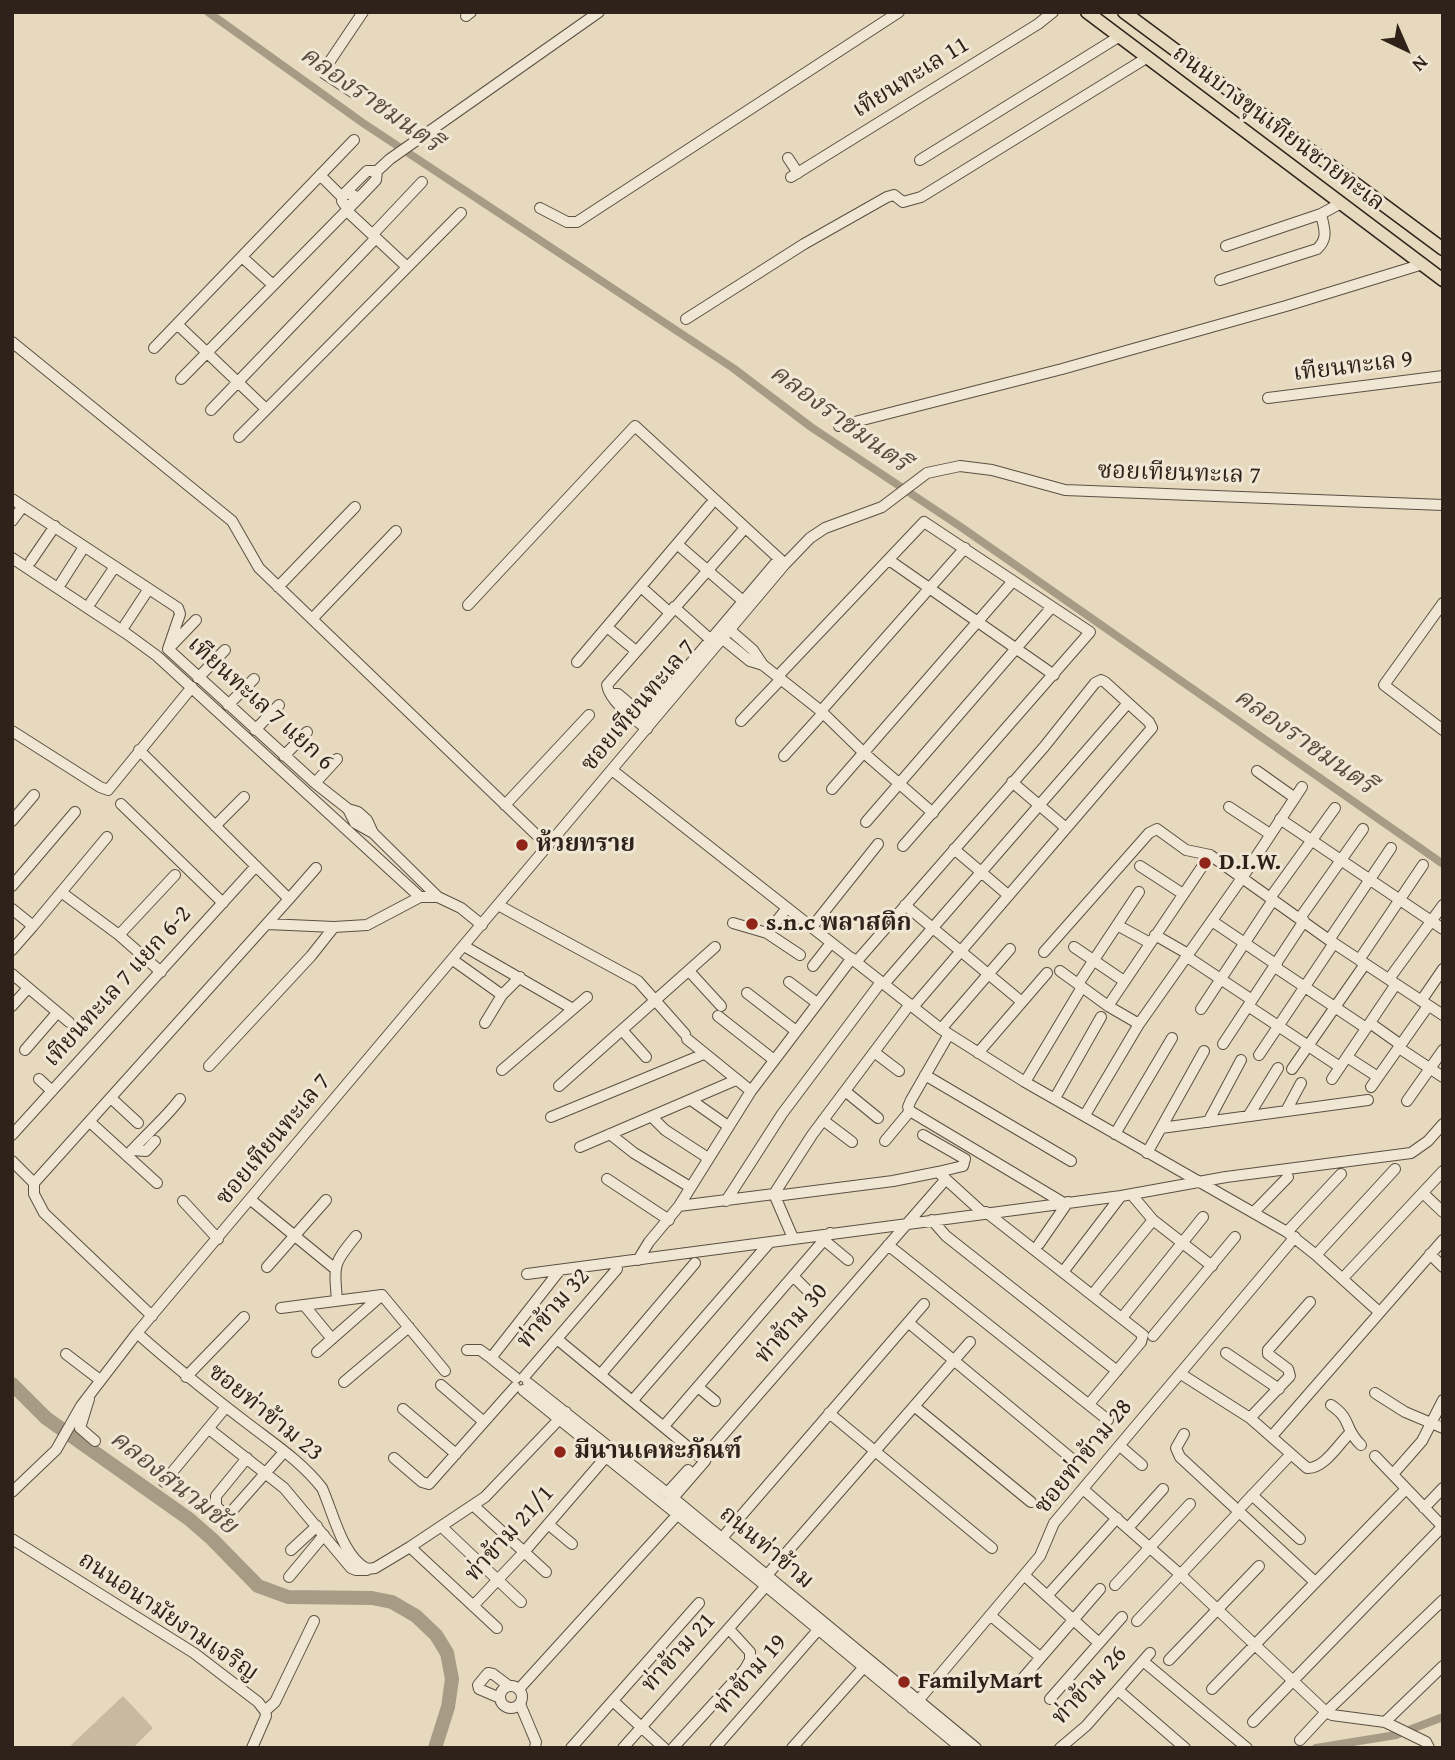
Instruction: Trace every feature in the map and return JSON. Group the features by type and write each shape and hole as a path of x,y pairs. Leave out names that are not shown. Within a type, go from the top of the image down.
{"main road":[{"name":"ถนนบางขุนเทียนชายทะเล","path":"1087,12 1443,279"},
{"name":"ถนนบางขุนเทียนชายทะเล","path":"1124,12 1443,249"}],"street":[{"path":"354,93 325,74 324,70 363,12"},
{"path":"181,379 376,180 377,171 390,159 599,12"},
{"path":"540,208 567,222 577,222 899,12"},
{"name":"เทียนทะเล 11","path":"788,158 794,175 1038,24 1053,12"},
{"path":"920,160 1120,36"},
{"path":"686,320 804,244 887,197 894,195 903,202 921,197 1148,57"},
{"path":"154,348 354,140"},
{"path":"343,195 367,171 377,171"},
{"path":"320,175 343,195 354,194 350,206"},
{"path":"211,410 239,383 422,183"},
{"path":"1226,246 1321,214 1341,203"},
{"path":"350,206 374,236 407,267"},
{"path":"239,437 461,213"},
{"path":"1220,279 1317,249 1326,234 1321,214"},
{"path":"242,257 273,285"},
{"path":"839,426 1062,369 1423,264"},
{"path":"177,324 266,410"},
{"path":"12,342 232,521 256,564 278,587 548,846"},
{"name":"เทียนทะเล 9","path":"1268,398 1443,376"},
{"path":"468,605 635,426 782,562 743,601 710,640 646,723 618,694 611,694 607,685 745,528"},
{"name":"ซอยเทียนทะเล 7","path":"12,1492 50,1456 65,1437 81,1406 137,1333 612,770 646,723 723,639 782,562 818,532 892,502 928,473 948,467 976,467 1065,490 1443,505"},
{"name":"เทียนทะเล 7 แยก 6","path":"12,499 179,611 168,649 315,783 367,820 373,833 438,897 461,908 482,925"},
{"path":"577,662 710,505"},
{"path":"12,521 23,506"},
{"path":"278,587 355,507"},
{"path":"741,722 779,677 924,522 1090,632 904,846"},
{"path":"31,561 55,526"},
{"path":"312,619 396,531"},
{"path":"677,544 743,601"},
{"path":"61,583 84,547"},
{"path":"784,756 965,548"},
{"path":"12,558 128,634 192,687 420,897"},
{"path":"889,560 1054,675"},
{"path":"91,602 114,568"},
{"path":"832,789 1013,581"},
{"path":"641,587 710,640"},
{"path":"125,625 148,590"},
{"path":"1443,603 1384,685 1443,730"},
{"path":"866,822 1051,608"},
{"path":"168,649 196,620"},
{"path":"607,627 636,651"},
{"path":"730,630 753,650 763,665 822,712 933,813"},
{"path":"723,639 750,661 763,665"},
{"path":"198,678 225,650"},
{"path":"228,705 254,678"},
{"path":"638,1260 649,1242 679,1206 751,1091 817,1003 1098,681 1105,682 1150,722 1152,727 960,952 911,1005 823,1121 775,1195"},
{"path":"12,731 106,790 192,687"},
{"path":"726,1201 782,1114 883,983 982,873 1128,702"},
{"path":"255,730 279,705"},
{"path":"505,805 589,715"},
{"path":"284,756 307,732"},
{"path":"139,750 289,900"},
{"path":"315,783 337,759"},
{"path":"612,770 945,1031 1025,1082 1291,1235 1378,1311"},
{"path":"1257,771 1295,798"},
{"path":"1012,782 1066,828"},
{"path":"1086,1115 1139,1024 1242,878 1302,787"},
{"path":"12,821 34,795"},
{"path":"215,826 244,797"},
{"path":"121,804 222,903"},
{"path":"1230,807 1270,834"},
{"path":"1201,1009 1311,840 1335,808"},
{"path":"12,886 75,811"},
{"path":"1280,819 1443,929"},
{"path":"1223,1044 1276,966 1340,860 1363,829"},
{"path":"1044,952 1153,830 1161,830 1186,850 1210,855 1331,941 1443,1015"},
{"path":"12,950 107,837"},
{"path":"812,928 878,844"},
{"path":"1259,1055 1391,848"},
{"path":"954,849 1008,895"},
{"path":"1108,1006 1210,855"},
{"path":"1292,1069 1335,1007 1423,865"},
{"name":"เทียนทะเล 7 แยก 6-2","path":"12,1135 256,866"},
{"path":"1140,866 1183,894"},
{"path":"152,1317 44,1213 34,1194 34,1183 316,868"},
{"path":"119,935 175,875"},
{"path":"61,892 119,935 161,971"},
{"path":"1025,1082 1093,960 1139,892"},
{"path":"267,924 334,927 368,925 420,897 438,897"},
{"path":"498,905 638,981 686,1037 751,1091"},
{"path":"905,905 1022,1002"},
{"path":"1332,1079 1368,1026 1392,981 1443,905"},
{"path":"767,933 787,908"},
{"path":"12,909 33,926"},
{"path":"1212,921 1304,988 1400,1046 1443,1077"},
{"path":"733,922 767,933 800,956"},
{"path":"1117,925 1187,955 1279,1027 1340,1067"},
{"path":"209,1066 312,956 334,927"},
{"path":"813,966 831,943"},
{"path":"464,946 573,1009"},
{"path":"559,1086 715,947"},
{"path":"1074,947 1124,981"},
{"path":"885,1141 910,1111 909,1104 945,1031 1010,949"},
{"path":"453,960 502,995"},
{"path":"1371,1087 1400,1046 1443,969"},
{"path":"689,971 719,1011 774,1060"},
{"path":"1060,971 1108,1006 1139,1024"},
{"path":"978,1053 1047,973"},
{"path":"12,974 69,1022"},
{"path":"485,1023 502,995 520,977"},
{"path":"789,982 817,1003"},
{"path":"12,1006 28,988"},
{"path":"747,993 796,1031"},
{"path":"502,1070 587,997"},
{"path":"25,1050 57,1013"},
{"path":"1055,1098 1101,1017"},
{"path":"622,1030 646,1057"},
{"path":"1115,1134 1172,1038"},
{"path":"1407,1101 1443,1050"},
{"path":"1147,1153 1204,1051"},
{"path":"874,1052 899,1071"},
{"path":"551,1117 704,1054"},
{"path":"1347,1057 1378,1077"},
{"path":"1208,1122 1241,1060"},
{"path":"1249,1115 1278,1069"},
{"path":"925,1075 1070,1161"},
{"path":"39,1079 52,1091"},
{"path":"580,1147 736,1080"},
{"path":"1286,1111 1301,1083"},
{"path":"845,1091 878,1118"},
{"path":"111,1098 138,1123"},
{"path":"129,1153 180,1099"},
{"path":"691,1100 728,1126"},
{"path":"1161,1128 1368,1100"},
{"path":"910,1111 1065,1202"},
{"path":"652,1116 665,1130 708,1158"},
{"path":"823,1121 852,1142"},
{"path":"90,1122 129,1153 157,1183"},
{"path":"527,1274 1127,1196 1199,1181 1411,1153 1428,1141 1443,1124"},
{"path":"610,1134 634,1153 690,1187"},
{"path":"679,1206 942,1175 963,1166 965,1159 923,1135"},
{"path":"129,1153 146,1151 155,1140"},
{"path":"12,1161 34,1183"},
{"path":"1316,1255 1395,1169"},
{"path":"1343,1278 1443,1171"},
{"name":"ซอยท่าข้าม 28","path":"915,1704 1040,1556 1054,1522 1181,1374 1341,1174"},
{"path":"942,1175 984,1213 1148,1337"},
{"name":"ท่าข้าม 30","path":"670,1496 888,1245 942,1175"},
{"path":"1254,1212 1288,1177"},
{"path":"607,1179 668,1220"},
{"path":"1423,1193 1443,1212"},
{"path":"775,1195 793,1238"},
{"path":"1127,1196 1212,1266"},
{"path":"1066,1268 1127,1196"},
{"path":"183,1200 218,1239"},
{"path":"251,1200 334,1268"},
{"path":"267,1267 326,1200"},
{"path":"1039,1244 1065,1202"},
{"path":"1125,1314 1203,1217"},
{"path":"932,1220 946,1236 1116,1371"},
{"path":"1096,1290 1153,1220"},
{"path":"337,1300 334,1268 340,1255 356,1236"},
{"path":"827,1236 848,1261"},
{"path":"664,1426 827,1236"},
{"path":"1089,1404 1235,1237"},
{"path":"1272,1436 1378,1311 1443,1240"},
{"path":"633,1400 770,1242"},
{"path":"888,1245 1108,1420"},
{"path":"1430,1254 1443,1267"},
{"path":"601,1374 695,1263"},
{"name":"ท่าข้าม 32","path":"394,1458 422,1482 429,1484 521,1383 617,1269"},
{"path":"491,1358 560,1270"},
{"path":"793,1276 810,1293"},
{"path":"281,1308 382,1295"},
{"path":"382,1295 445,1371"},
{"path":"317,1352 382,1295"},
{"path":"1250,1418 1290,1376 1290,1372 1269,1354 1268,1350 1310,1301"},
{"path":"722,1538 924,1304"},
{"path":"304,1305 332,1339"},
{"path":"186,1377 244,1317"},
{"path":"908,1323 1071,1458"},
{"path":"344,1382 409,1327"},
{"name":"ซอยท่าข้าม 23","path":"137,1333 186,1377 284,1452 322,1488 344,1542 356,1561 367,1570"},
{"path":"557,1339 705,1456"},
{"name":"ท่าข้าม 21","path":"623,1748 729,1629 875,1451 970,1342"},
{"path":"467,1350 480,1350 521,1383"},
{"path":"1226,1353 1279,1389"},
{"path":"66,1354 100,1380"},
{"path":"1181,1374 1250,1418 1307,1468 1313,1469 1320,1465 1349,1434"},
{"name":"ถนนท่าข้าม","path":"521,1383 566,1412 722,1538 818,1630 864,1667 976,1748"},
{"name":"ถนนท่าข้าม","path":"521,1383 557,1419 605,1458 767,1580 915,1704 961,1748"},
{"path":"440,1385 484,1422"},
{"path":"698,1387 715,1401"},
{"path":"91,1392 80,1428 95,1441"},
{"path":"1375,1393 1398,1408 1443,1428"},
{"path":"1393,1474 1418,1447 1443,1400"},
{"path":"1332,1405 1345,1416 1349,1434 1361,1445"},
{"path":"914,1406 1031,1502"},
{"path":"164,1482 226,1407"},
{"path":"403,1409 456,1454"},
{"path":"209,1429 284,1488 351,1568 367,1570 410,1547 474,1506 566,1412"},
{"path":"829,1413 992,1548"},
{"path":"1184,1434 1176,1448 1180,1457 1242,1508 1315,1581"},
{"path":"1120,1446 1142,1465"},
{"path":"247,1458 216,1496 216,1506 223,1513 231,1512 284,1452"},
{"path":"1138,1621 1291,1454"},
{"path":"1253,1722 1443,1527 1375,1456"},
{"name":"ท่าข้าม 21/1","path":"473,1606 524,1552 605,1458"},
{"path":"1424,1508 1443,1488"},
{"path":"1083,1489 1182,1576 1326,1712 1385,1722 1426,1742 1429,1748"},
{"path":"1128,1528 1163,1489"},
{"path":"1212,1689 1406,1489"},
{"path":"1252,1495 1300,1539"},
{"path":"1115,1585 1190,1504"},
{"path":"474,1506 546,1572"},
{"path":"500,1698 479,1689 478,1685 484,1676 493,1674 514,1688 523,1698 520,1704 510,1708 503,1705 500,1698 503,1689 514,1688 678,1514"},
{"path":"1047,1597 1116,1518"},
{"path":"548,1524 572,1545"},
{"path":"291,1550 317,1526"},
{"path":"442,1527 521,1602"},
{"path":"289,1577 324,1535"},
{"name":"ถนนอนามัยงามเจริญ","path":"12,1539 194,1653 246,1692 265,1711 264,1721 252,1748"},
{"path":"410,1547 497,1628"},
{"path":"1169,1660 1259,1566"},
{"path":"1024,1575 1099,1643"},
{"path":"1023,1678 1100,1589"},
{"path":"1300,1740 1443,1600"},
{"path":"571,1748 699,1604"},
{"path":"990,1615 1040,1657"},
{"path":"1051,1699 1122,1617"},
{"path":"265,1711 275,1702 314,1621"},
{"path":"673,1748 751,1660 750,1652 729,1629"},
{"name":"ท่าข้าม 19","path":"715,1748 818,1630"},
{"name":"ท่าข้าม 26","path":"1060,1748 1086,1726 1146,1657 1247,1748"},
{"path":"1385,1722 1443,1666"},
{"path":"792,1748 864,1667"},
{"path":"1118,1690 1185,1748"},
{"path":"613,1701 664,1748"},
{"path":"520,1704 536,1748"}],"shaded area":[{"path":"123,1696 153,1728 133,1748 68,1748"}],"waterway":[{"name":"คลองราชมนตรี","path":"208,12 363,123 733,368 811,427 961,527 1443,864"},
{"name":"คลองสนามชัย","path":"12,1384 46,1418 189,1519 258,1586 288,1597 372,1598 392,1602 416,1616 436,1635 447,1653 452,1679 448,1707 435,1748"},
{"path":"1316,1748 1396,1735 1443,1717"}],"place":[{"name":"ห้วยทราย","path":"522,845"},
{"name":"D.I.W.","path":"1205,863"},
{"name":"s.n.c พลาสติก","path":"752,924"},
{"name":"มีนานเคหะภัณฑ์","path":"560,1452"},
{"name":"FamilyMart","path":"904,1682"}]}
